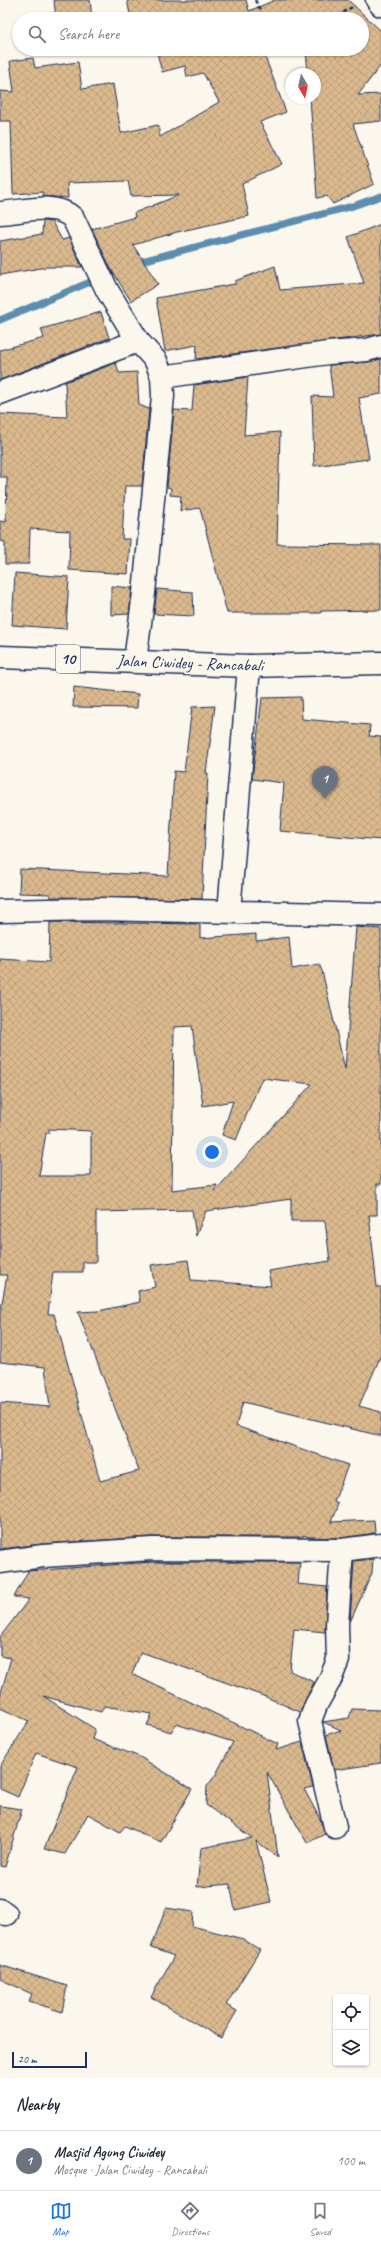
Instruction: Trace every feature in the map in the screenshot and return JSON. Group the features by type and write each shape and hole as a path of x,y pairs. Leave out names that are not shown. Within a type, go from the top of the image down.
{"main road":[{"path":"0,213 54,209 66,212 73,218 107,290 138,341 156,361 162,377 163,396 144,593 135,661"},
{"path":"0,393 138,341"},
{"path":"162,377 328,353 367,350 381,346"},
{"name":"Jalan Ciwidey - Rancabali","path":"0,657 249,666 381,663"},
{"path":"229,912 249,666"},
{"path":"0,911 97,909 381,915"},
{"path":"0,1562 43,1556 152,1549 342,1550 381,1545"},
{"path":"335,1827 310,1721 316,1705 330,1680 338,1660 337,1625 342,1550"}],"path":[{"path":"255,0 261,12"},
{"path":"344,12 346,10 373,3"}],"building":[{"path":"54,0 90,0 91,12 55,12"},
{"path":"127,0 246,0 249,11 275,0 348,0 361,12 130,12"},
{"path":"369,20 381,31 381,65 358,95 381,94 381,121 353,124 374,184 333,204 327,196 317,198 310,104 321,104 321,68 308,68 307,56 369,56"},
{"path":"158,56 265,56 286,112 260,122 282,164 242,184 249,216 177,232 133,245 158,284 131,301 111,269 92,229 135,217 134,213 179,195 131,196 128,181 67,183 68,198 43,196 43,192 13,194 11,121 0,121 0,91 14,92 10,61 33,58 35,68 78,62 82,89 113,84 121,133 158,125 160,137 219,102 203,73 187,77 185,66 162,72"},
{"path":"43,221 52,222 62,240 69,238 82,267 47,267 0,275 0,241 42,234"},
{"path":"381,224 381,334 196,359 197,345 165,351 156,298 235,284 235,281 275,266 280,290 364,283 348,237"},
{"path":"101,312 109,338 0,380 0,350 44,338 41,329"},
{"path":"381,359 381,394 359,398 369,459 314,466 312,396 333,397 329,365 368,362"},
{"path":"116,363 119,373 137,372 139,405 149,409 142,486 125,486 122,539 130,539 128,574 69,570 70,531 30,529 29,564 5,564 5,542 0,541 0,521 6,522 7,477 0,477 0,414 67,417 65,382"},
{"path":"248,377 244,435 280,432 277,544 381,545 381,610 321,611 321,613 227,613 200,508 180,511 181,496 170,495 171,488 167,487 174,410 192,411 194,385"},
{"path":"15,573 69,577 66,629 12,625"},
{"path":"111,586 132,588 129,614 111,615"},
{"path":"157,589 193,592 194,616 154,614"},
{"path":"74,687 138,694 137,708 73,707"},
{"path":"301,697 302,719 370,725 369,736 381,737 381,840 280,831 284,783 252,779 262,698"},
{"path":"215,706 206,773 208,773 202,899 50,897 50,894 19,893 20,869 168,876 174,771 184,772 192,707"},
{"path":"50,922 200,924 200,938 256,934 256,941 289,937 292,969 319,964 322,971 345,1069 356,927 381,929 381,1184 377,1184 377,1215 369,1215 377,1287 381,1287 381,1355 359,1406 381,1412 381,1436 243,1402 236,1426 348,1465 334,1502 338,1504 331,1522 374,1520 375,1533 341,1538 309,1537 303,1535 303,1537 151,1537 42,1544 0,1549 0,1403 50,1407 45,1367 0,1362 0,1314 7,1275 0,1275 0,959 49,962","holes":["192,1026 203,1106 233,1101 222,1135 236,1140 262,1078 312,1084 214,1192 217,1185 172,1190 174,1027","49,1129 91,1131 91,1176 39,1176 46,1133 49,1133","291,1199 291,1221 325,1221 330,1261 268,1271 271,1286 191,1280 188,1260 151,1265 155,1287 138,1291 140,1302 98,1311 78,1312 139,1471 100,1481 54,1314 48,1314 53,1272 83,1272 83,1262 96,1262 96,1212 192,1210 196,1236 206,1211"]},
{"path":"373,1559 372,1573 350,1622 354,1561"},
{"path":"152,1562 300,1562 298,1584 327,1587 325,1632 294,1629 290,1671 314,1682 300,1712 266,1697 141,1652 132,1674 278,1744 276,1750 302,1742 313,1787 304,1789 320,1819 325,1834 307,1843 267,1772 278,1857 256,1841 271,1902 235,1910 230,1884 197,1887 201,1848 252,1838 206,1805 207,1786 215,1776 233,1742 176,1724 171,1732 147,1725 152,1714 104,1706 101,1712 43,1696 95,1729 92,1739 140,1757 192,1789 161,1842 125,1826 120,1832 88,1814 65,1854 44,1849 78,1767 36,1753 18,1797 0,1789 0,1766 29,1721 0,1708 0,1696 11,1658 0,1656 0,1637 29,1599 14,1597 28,1571"},
{"path":"352,1709 381,1710 381,1763 334,1770 326,1735 341,1730 323,1722 349,1718"},
{"path":"0,1806 22,1809 5,1867 0,1866"},
{"path":"166,1908 193,1912 192,1926 243,1939 260,1950 226,2005 237,2011 221,2038 151,1997 174,1956 151,1948"},
{"path":"0,1965 67,1986 62,2012 29,2001 32,1994 0,1979"}],"waterway":[{"path":"134,263 353,206 381,196"},
{"path":"0,320 121,269"}],"place":[{"name":"Masjid Agung Ciwidey","path":"325,799"}]}
